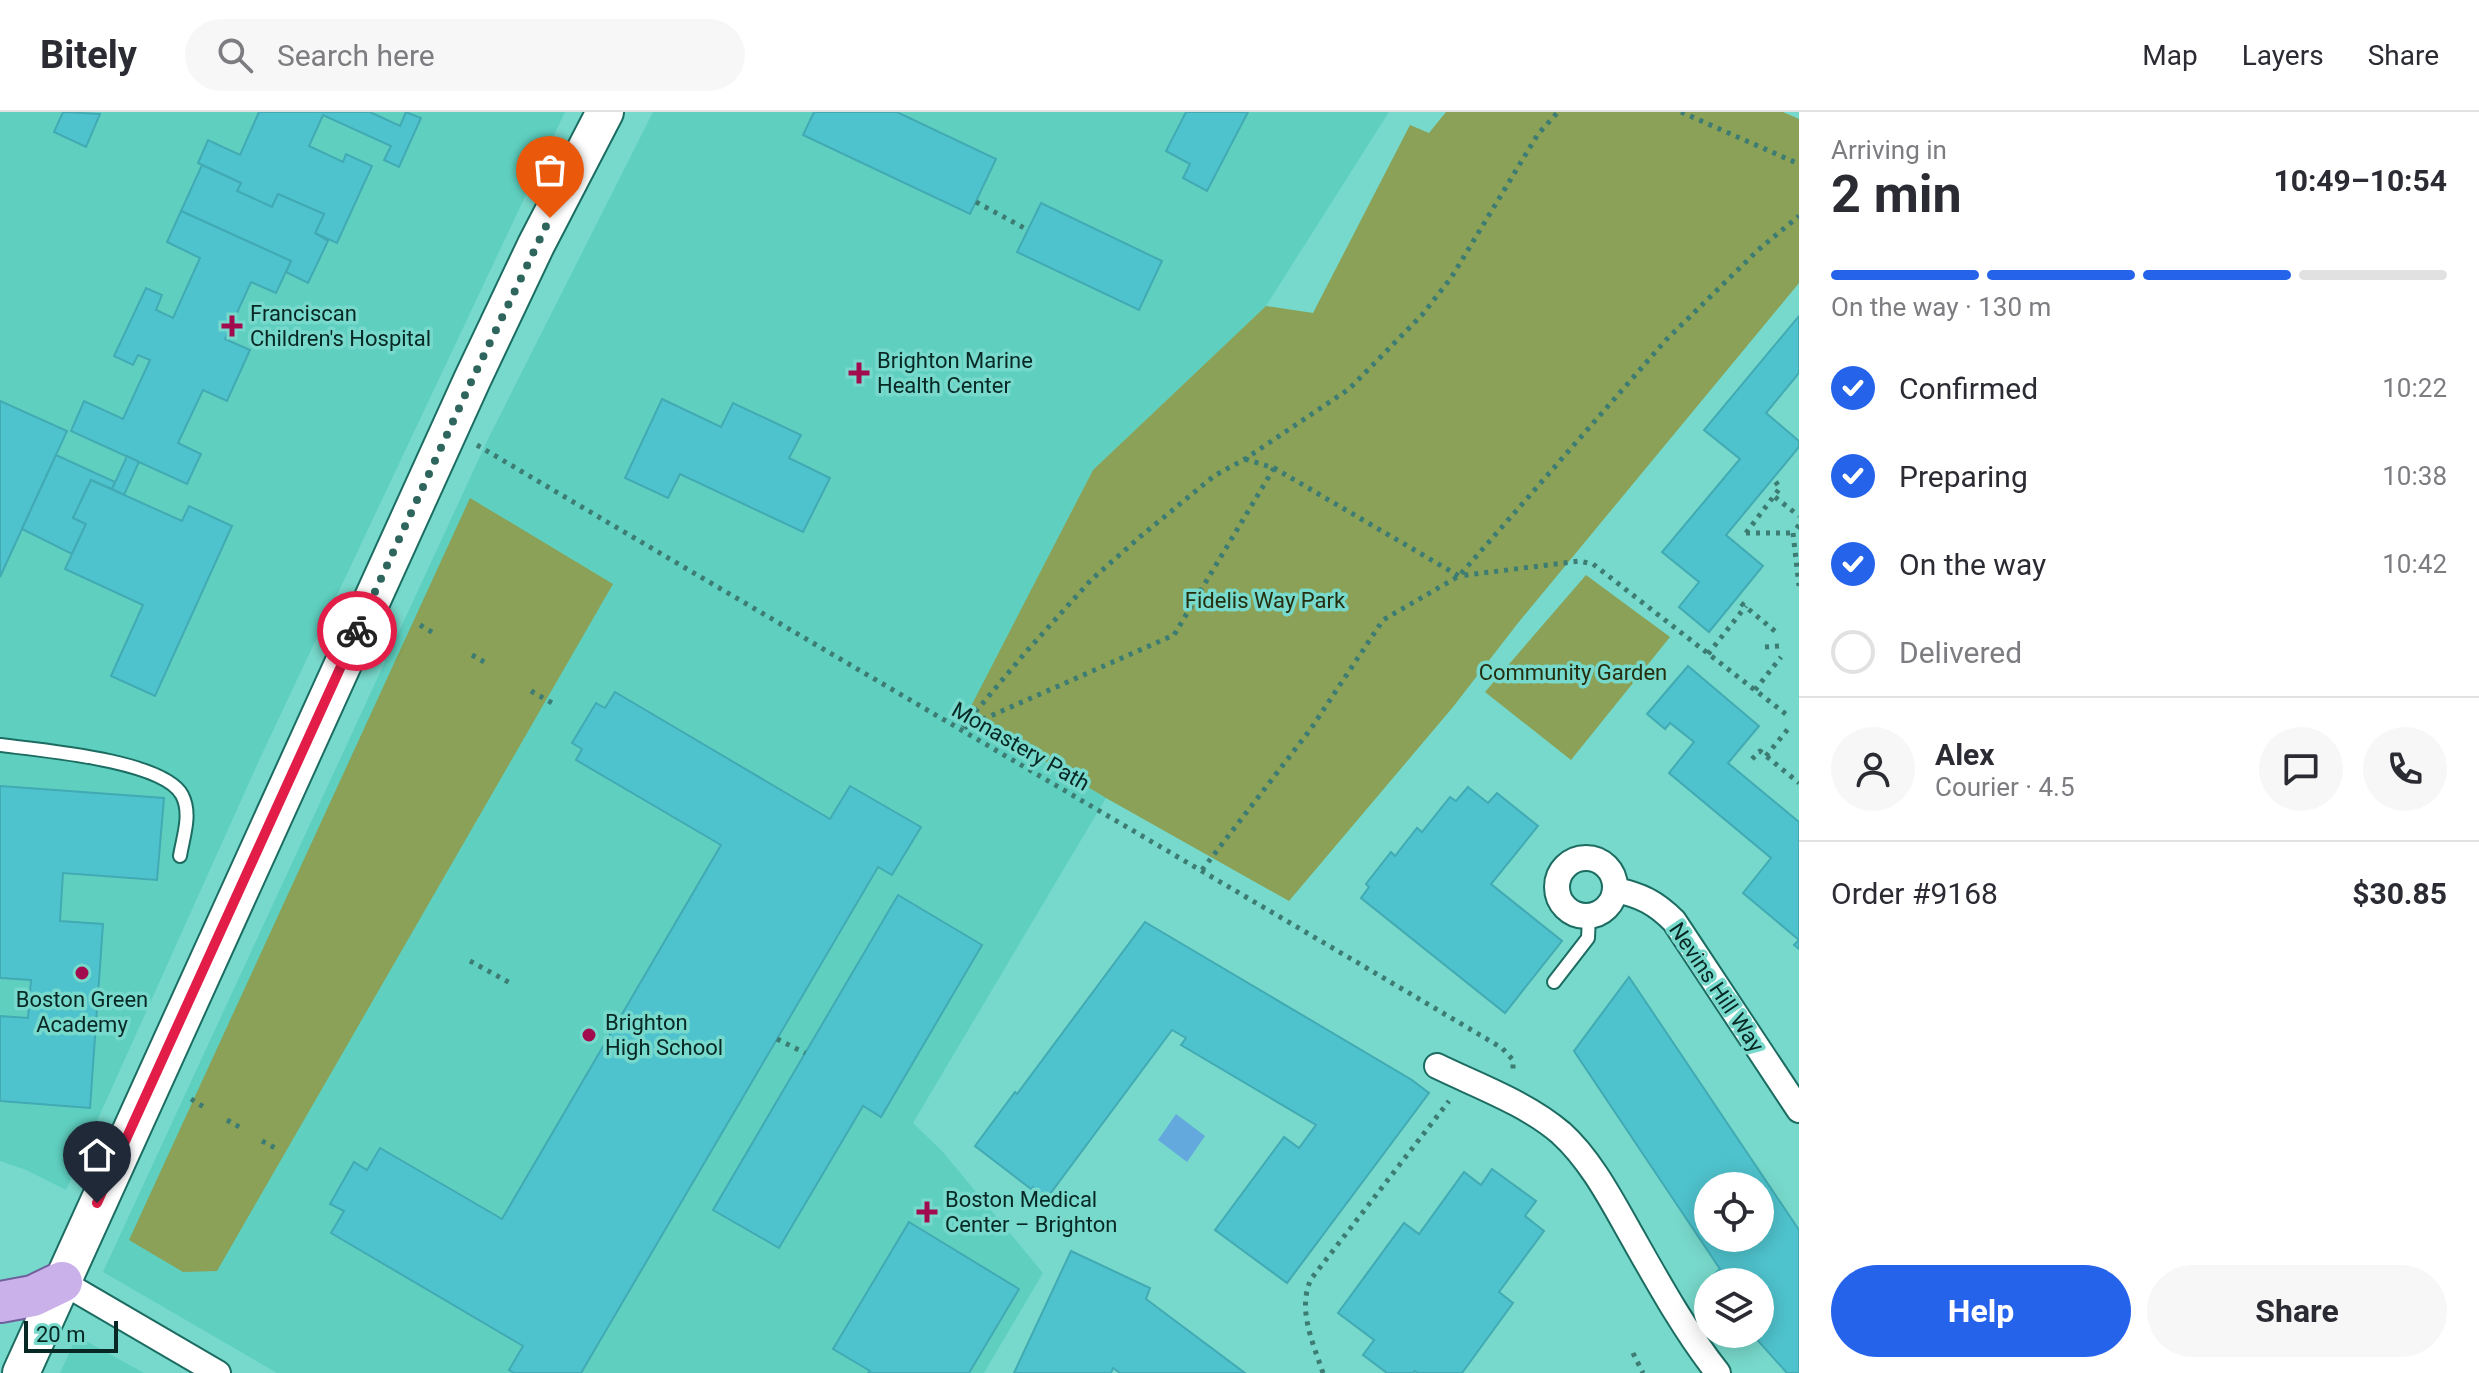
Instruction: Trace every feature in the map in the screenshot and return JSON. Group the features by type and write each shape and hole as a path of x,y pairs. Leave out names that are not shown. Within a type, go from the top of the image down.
{"main road":[{"path":"0,1302 33,1296 62,1282"}],"street":[{"path":"21,1373 472,380 536,245 605,112"},
{"path":"1581,859 1599,861 1612,874 1615,890 1612,901 1603,910 1589,916 1570,911 1558,895 1557,885 1565,867 1581,859"},
{"name":"Nevins Hill Way","path":"1615,890 1646,898 1674,921 1799,1110"},
{"path":"1437,1066 1525,1109 1561,1133 1588,1164 1674,1309 1718,1373"},
{"path":"62,1282 218,1373"}],"lane":[{"path":"0,745 82,756 141,769 170,782 182,796 188,818 180,856"},
{"path":"1554,982 1588,938 1589,916"}],"path":[{"path":"961,729 1091,580 1214,476 1245,459 1349,389 1422,315 1451,278 1538,134 1558,112"},
{"path":"1681,112 1799,164"},
{"path":"976,202 1028,230"},
{"path":"1202,870 1310,730 1383,620 1459,576 1666,340 1758,250 1799,216"},
{"name":"Monastery Path","path":"475,444 1502,1048 1510,1055 1514,1065 1505,1099"},
{"path":"1245,459 1274,468 1459,576 1579,561 1593,564 1787,715"},
{"path":"961,729 1174,635 1274,468"},
{"path":"1775,481 1780,488 1746,533 1793,533"},
{"path":"1774,497 1799,516"},
{"path":"1799,525 1793,533 1799,586"},
{"path":"1708,654 1744,604 1776,632"},
{"path":"1722,622 1729,627"},
{"path":"420,625 435,634"},
{"path":"1765,647 1780,646"},
{"path":"472,655 486,663"},
{"path":"1755,690 1781,657"},
{"path":"531,691 552,703"},
{"path":"1766,756 1788,729"},
{"path":"1752,759 1760,751 1799,783"},
{"path":"470,961 512,984"},
{"path":"777,1039 805,1053"},
{"path":"1323,1373 1305,1307 1306,1290 1311,1279 1466,1080"},
{"path":"191,1099 207,1109"},
{"path":"227,1120 243,1129"},
{"path":"262,1141 279,1150"},
{"path":"1633,1353 1643,1373"}],"shaded area":[{"name":"Franciscan Children's Hospital","path":"0,112 565,112 262,754 66,1190 0,1161"},
{"name":"Brighton High School","path":"653,112 1389,112 1266,306 1093,470 968,714 1106,798 913,1123 943,1152 1043,1273 984,1373 277,1373 103,1272 488,439"},
{"path":"77,1336 144,1373 60,1373"}],"green space":[{"name":"Fidelis Way Park","path":"1446,112 1783,112 1799,119 1799,283 1518,623 1453,707 1289,901 1106,798 967,714 1093,470 1266,306 1313,313 1410,125 1429,133"},
{"path":"470,498 613,584 217,1271 183,1272 129,1240"},
{"name":"Community Garden","path":"1586,575 1670,637 1571,760 1485,692"}],"water":[{"path":"1176,1114 1205,1136 1187,1162 1158,1140"}],"building":[{"path":"63,112 100,114 86,147 54,132"},
{"path":"259,112 370,112 400,126 406,112 421,118 399,167 384,160 391,146 323,115 309,146 343,162 346,154 372,166 337,243 315,233 324,214 278,194 272,207 237,191 241,183 198,163 208,140 240,155"},
{"path":"814,112 897,112 996,159 970,214 803,135"},
{"path":"1186,112 1248,112 1207,191 1183,178 1190,164 1166,151"},
{"path":"202,165 241,183 237,191 272,207 278,194 324,214 315,233 328,241 308,283 286,272 291,261 181,211"},
{"path":"1041,203 1162,261 1139,310 1017,252"},
{"path":"181,211 291,261 276,293 251,282 225,339 250,350 227,401 203,390 178,443 201,454 187,484 71,431 84,401 123,419 150,360 138,355 133,365 114,356 146,288 162,295 156,310 173,318 200,258 167,242"},
{"path":"1799,316 1799,373 1766,413 1799,441 1799,447 1726,535 1763,566 1709,632 1679,607 1699,582 1662,552 1740,459 1704,430"},
{"path":"662,399 721,427 733,403 801,435 789,458 830,478 803,532 680,474 668,498 625,478"},
{"path":"0,401 67,431 0,577"},
{"path":"56,455 115,482 112,489 91,480 73,518 86,524 72,554 22,529"},
{"path":"127,456 139,462 124,495 112,489"},
{"path":"91,480 182,521 189,506 232,526 155,696 111,676 143,605 65,569 86,524 73,518"},
{"path":"1688,666 1759,726 1728,763 1799,822 1799,940 1743,893 1771,858 1669,773 1694,742 1670,723 1665,729 1647,714"},
{"path":"615,692 830,819 850,786 921,827 892,875 878,867 581,1373 514,1373 509,1370 523,1346 331,1233 344,1211 330,1204 354,1162 367,1170 380,1148 502,1219 721,845 576,760 582,749 572,743 596,703 605,708"},
{"path":"0,786 164,798 157,880 63,873 60,921 103,924 90,1108 0,1101 0,1016 28,1018 31,980 0,978"},
{"path":"1468,787 1488,803 1497,793 1538,826 1491,884 1562,941 1505,1013 1361,898 1369,887 1366,884 1391,852 1395,856 1417,828 1422,832 1450,797 1456,801"},
{"path":"898,895 982,945 881,1117 863,1106 779,1248 713,1210"},
{"path":"1145,922 1429,1093 1287,1283 1215,1230 1284,1137 1299,1148 1316,1125 1181,1045 1186,1038 1172,1030 1047,1198 975,1146"},
{"path":"1629,977 1760,1172 1694,1172 1694,1230 1574,1051"},
{"path":"1492,1169 1536,1201 1525,1216 1544,1231 1499,1292 1513,1303 1462,1373 1387,1373 1363,1355 1374,1340 1338,1313 1404,1223 1419,1234 1464,1172 1481,1185"},
{"path":"1774,1193 1799,1230 1799,1373 1787,1373 1765,1348 1774,1348 1774,1268 1719,1268 1709,1252 1774,1252"},
{"path":"909,1222 1019,1289 969,1373 868,1373 870,1371 833,1349"},
{"path":"1071,1251 1150,1288 1146,1299 1245,1373 1120,1373 1113,1368 1111,1373 1014,1373"}],"way so far":[{"path":"357,631 550,218"}],"place":[{"name":"Franciscan Children's Hospital","path":"232,326"},
{"name":"Brighton Marine Health Center","path":"859,373"},
{"name":"Boston Green Academy","path":"82,973"},
{"name":"Brighton High School","path":"589,1035"},
{"name":"Boston Medical Center – Brighton","path":"927,1212"}],"route":[{"path":"97,1203 357,631"}]}
